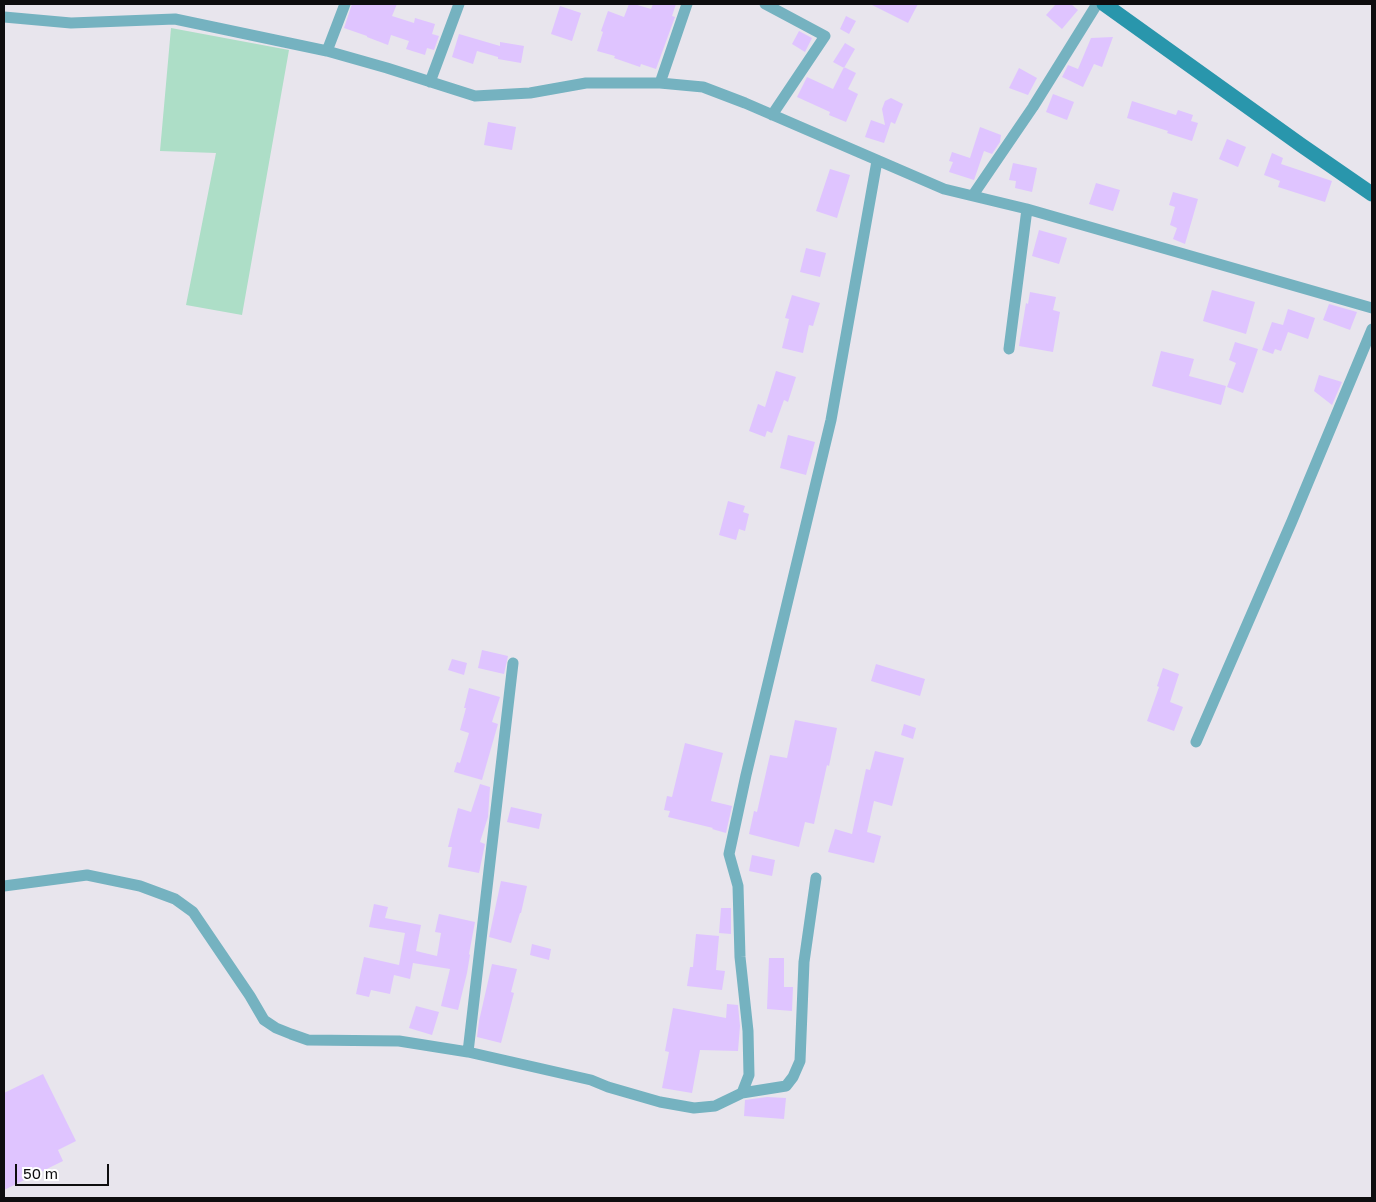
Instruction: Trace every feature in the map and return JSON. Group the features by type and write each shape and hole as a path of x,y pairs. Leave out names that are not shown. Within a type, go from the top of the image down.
{"street":[{"path":"327,51 345,4"},
{"path":"430,82 459,4"},
{"path":"660,83 687,4"},
{"path":"765,4 825,36 772,115"},
{"path":"973,195 1032,108 1097,4"},
{"path":"1104,4 1372,194"},
{"path":"4,17 71,22 175,19 327,51 475,96 530,93 586,83 660,83 703,87 944,189 1027,208 1372,308"},
{"path":"742,1093 748,1075 748,1031 740,957 738,886 729,854 746,775 831,420 877,161"},
{"path":"1009,349 1027,208"},
{"path":"1196,742 1292,521 1372,329"},
{"path":"468,1052 512,663"},
{"path":"4,886 87,874 140,886 175,899 193,912 264,1020 276,1028 308,1040 399,1041 468,1052 591,1080 608,1087 660,1102 694,1108 715,1106 742,1093 786,1086 792,1077 800,1060 804,962 816,878"}],"green space":[{"path":"171,28 289,50 242,315 186,305 216,153 160,151"}],"building":[{"path":"352,4 397,4 392,16 414,23 415,18 435,24 432,34 439,36 434,50 427,48 425,55 406,49 409,41 391,35 388,45 344,28"},
{"path":"629,4 651,9 653,4 676,4 672,16 675,17 656,69 641,64 640,67 614,58 615,56 597,51 608,11 624,17"},
{"path":"870,4 918,4 908,23"},
{"path":"1056,4 1071,4 1078,10 1062,29 1046,15"},
{"path":"560,6 581,13 572,41 551,34"},
{"path":"846,16 856,21 849,34 840,29"},
{"path":"799,31 812,38 805,52 792,44"},
{"path":"459,34 500,46 500,42 524,46 521,63 498,59 498,57 477,51 473,64 452,57"},
{"path":"1113,37 1102,67 1094,64 1083,87 1062,77 1068,65 1078,69 1091,38"},
{"path":"845,43 855,49 844,68 833,62"},
{"path":"844,67 856,73 848,89 858,94 846,122 829,115 830,112 797,97 807,77 833,89"},
{"path":"1019,68 1037,78 1028,95 1009,88"},
{"path":"1053,94 1074,102 1067,120 1046,112"},
{"path":"891,98 903,104 895,124 891,122 884,143 865,137 871,120 885,125 882,109 885,101"},
{"path":"1132,101 1176,115 1178,110 1193,115 1191,121 1198,123 1192,141 1127,118"},
{"path":"488,122 516,127 512,150 484,145"},
{"path":"980,127 1001,135 1000,142 992,154 984,151 974,180 949,172 953,162 949,161 952,152 970,158"},
{"path":"1227,139 1246,147 1238,167 1219,159"},
{"path":"1272,153 1283,158 1281,164 1332,181 1325,202 1278,187 1280,181 1264,175"},
{"path":"1013,163 1037,168 1032,192 1015,188 1016,181 1009,180"},
{"path":"830,169 850,175 837,218 816,211"},
{"path":"1096,183 1120,190 1113,211 1089,204"},
{"path":"1173,192 1198,199 1185,244 1173,239 1177,228 1170,225 1175,207 1169,205"},
{"path":"1039,230 1067,238 1059,264 1032,256"},
{"path":"806,248 826,253 820,277 800,272"},
{"path":"1212,290 1255,302 1246,334 1203,321"},
{"path":"1030,292 1056,297 1053,310 1060,312 1053,352 1019,346 1026,303 1028,304"},
{"path":"792,295 820,303 813,326 809,325 803,353 782,348 789,319 785,318"},
{"path":"1329,304 1357,312 1350,330 1323,320"},
{"path":"1288,309 1315,318 1308,339 1288,332 1281,351 1275,349 1273,354 1262,350 1272,322 1283,325"},
{"path":"1235,342 1258,349 1243,393 1227,387 1236,363 1229,360"},
{"path":"1161,351 1194,359 1189,376 1226,386 1221,405 1152,386"},
{"path":"776,371 796,377 788,402 784,400 772,433 767,431 765,437 749,431 758,404 765,407"},
{"path":"1319,375 1342,382 1332,405 1314,391"},
{"path":"788,435 815,442 806,475 780,468"},
{"path":"728,501 745,506 743,512 749,514 745,531 739,529 736,540 719,535"},
{"path":"482,650 508,656 504,674 478,668"},
{"path":"452,659 467,663 464,675 448,670"},
{"path":"876,664 925,679 920,696 871,681"},
{"path":"1163,668 1179,674 1170,702 1183,707 1174,731 1147,721 1159,687 1157,686"},
{"path":"469,688 500,697 492,722 498,724 482,780 454,772 457,762 460,763 469,733 460,730"},
{"path":"795,720 837,728 814,824 805,822 799,847 749,834 754,811 757,812 770,755 787,758"},
{"path":"904,724 916,728 913,739 901,735"},
{"path":"685,743 723,753 711,801 732,806 726,833 668,817 670,811 664,810 667,796 672,797"},
{"path":"875,751 904,758 892,806 874,801 867,832 881,836 874,863 828,852 835,829 852,834 866,769 870,770"},
{"path":"480,784 490,787 488,817 480,842 485,844 479,873 448,867 452,847 448,847 458,808 471,812"},
{"path":"511,807 542,814 539,829 507,822"},
{"path":"752,855 775,860 772,876 749,871"},
{"path":"501,881 527,886 521,913 511,943 489,937"},
{"path":"374,904 388,907 385,918 421,925 416,951 437,956 441,933 435,932 439,914 475,922 467,973 458,1010 441,1006 450,969 413,963 410,979 394,975 390,994 371,990 369,997 356,994 364,957 399,965 405,933 369,927"},
{"path":"721,908 731,908 731,934 719,933"},
{"path":"696,934 719,936 716,970 725,971 722,990 687,986 690,967 693,967"},
{"path":"532,944 551,949 549,960 530,955"},
{"path":"769,958 784,958 784,987 793,987 792,1011 767,1009"},
{"path":"492,964 517,969 511,992 514,993 501,1043 477,1037"},
{"path":"727,1004 738,1005 740,1026 738,1051 700,1050 692,1093 662,1088 669,1052 665,1051 673,1008 726,1018"},
{"path":"416,1006 439,1012 432,1035 409,1028"},
{"path":"43,1074 76,1141 58,1150 63,1161 4,1190 4,1093"},
{"path":"767,1097 786,1098 784,1119 744,1116 745,1100"}]}
